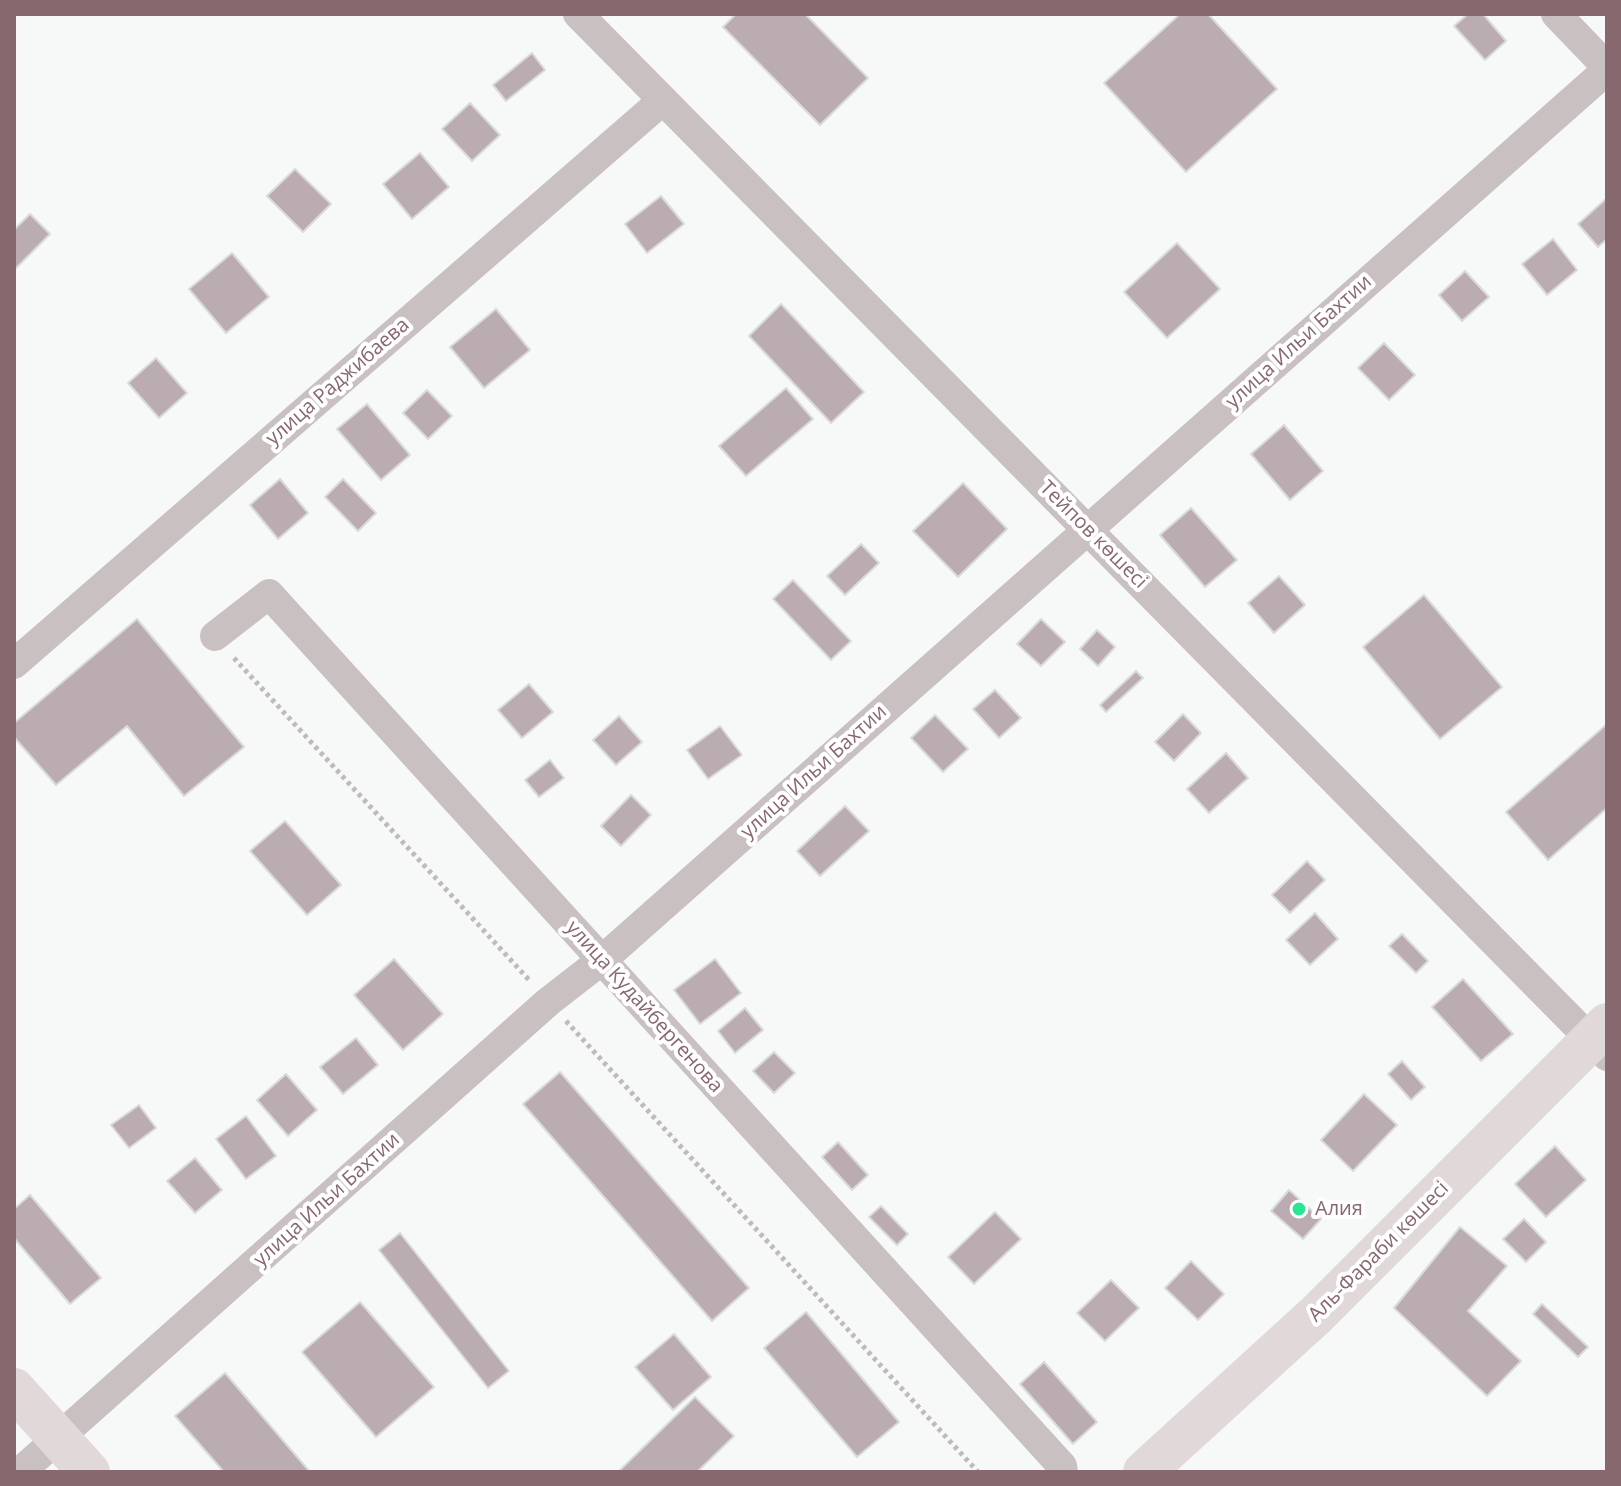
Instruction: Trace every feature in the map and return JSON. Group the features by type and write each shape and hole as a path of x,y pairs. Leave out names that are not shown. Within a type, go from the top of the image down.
{"main road":[{"name":"Аль-Фараби көшесі","path":"1144,1472 1316,1315 1601,1040"},
{"path":"14,1389 89,1472"}],"street":[{"name":"Тейпов көшесі","path":"578,14 1088,529 1601,1040"},
{"path":"1556,14 1607,68"},
{"name":"улица Ильи Бахтии","path":"20,1472 1607,68"},
{"name":"улица Раджибаева","path":"14,664 663,100"},
{"name":"улица Кудайбергенова","path":"215,636 269,594 1062,1466 1063,1472"}],"path":[{"path":"215,636 978,1472"}],"building":[{"path":"736,14 805,14 868,78 820,125 723,27"},
{"path":"1180,14 1208,14 1277,89 1186,172 1104,83"},
{"path":"1468,14 1483,14 1506,41 1485,60 1454,26"},
{"path":"532,53 545,70 506,101 493,85"},
{"path":"470,103 500,135 472,161 442,129"},
{"path":"420,153 449,187 412,219 383,184"},
{"path":"295,169 331,204 303,232 267,196"},
{"path":"661,196 684,224 647,253 625,224"},
{"path":"1607,198 1607,239 1598,247 1578,224"},
{"path":"30,214 50,234 14,270 14,230"},
{"path":"1553,239 1577,270 1547,295 1522,264"},
{"path":"1177,243 1220,289 1167,338 1124,292"},
{"path":"232,253 269,297 226,333 189,289"},
{"path":"1465,271 1489,297 1462,321 1439,295"},
{"path":"781,304 864,392 831,423 749,336"},
{"path":"496,309 530,350 484,388 450,347"},
{"path":"1384,343 1415,375 1389,400 1358,368"},
{"path":"156,358 187,393 159,418 128,383"},
{"path":"786,388 813,419 746,476 719,446"},
{"path":"427,390 452,416 428,439 403,413"},
{"path":"367,404 410,455 381,480 337,429"},
{"path":"1284,425 1323,471 1290,500 1251,454"},
{"path":"280,479 308,513 278,539 250,505"},
{"path":"343,479 376,513 358,531 325,497"},
{"path":"963,483 1007,529 958,577 913,531"},
{"path":"1191,508 1237,560 1205,587 1160,535"},
{"path":"861,544 879,563 845,595 827,576"},
{"path":"1279,576 1305,605 1274,633 1248,603"},
{"path":"793,580 851,641 831,660 773,599"},
{"path":"1424,595 1502,687 1440,739 1363,647"},
{"path":"137,619 244,747 184,796 127,726 56,785 14,737 14,723"},
{"path":"1041,619 1065,642 1041,666 1017,644"},
{"path":"1097,630 1115,647 1098,666 1080,649"},
{"path":"1136,671 1143,678 1106,712 1100,705"},
{"path":"529,684 553,712 522,738 498,710"},
{"path":"995,690 1021,718 999,738 973,709"},
{"path":"1183,714 1201,733 1174,761 1155,742"},
{"path":"935,715 968,749 943,772 911,738"},
{"path":"619,716 642,742 616,765 593,740"},
{"path":"1607,724 1607,808 1548,860 1506,812"},
{"path":"720,726 742,755 708,779 687,750"},
{"path":"1226,753 1248,778 1209,813 1187,789"},
{"path":"550,760 564,778 539,797 525,780"},
{"path":"631,795 651,815 621,846 601,826"},
{"path":"845,806 869,831 820,876 797,851"},
{"path":"285,821 341,885 307,915 250,851"},
{"path":"1307,861 1325,880 1290,913 1272,895"},
{"path":"1315,913 1338,939 1310,965 1286,940"},
{"path":"1402,934 1428,961 1416,973 1389,946"},
{"path":"394,959 443,1014 403,1050 354,995"},
{"path":"715,959 741,993 700,1024 674,990"},
{"path":"1463,979 1513,1034 1481,1061 1432,1007"},
{"path":"745,1008 763,1030 735,1053 718,1031"},
{"path":"356,1038 378,1065 343,1094 320,1067"},
{"path":"774,1052 795,1073 774,1093 753,1071"},
{"path":"1402,1061 1425,1087 1411,1100 1388,1074"},
{"path":"560,1072 749,1288 712,1321 523,1104"},
{"path":"286,1074 317,1110 288,1136 257,1100"},
{"path":"1364,1094 1397,1125 1353,1171 1321,1140"},
{"path":"139,1105 156,1128 129,1148 111,1125"},
{"path":"246,1116 276,1156 246,1179 216,1139"},
{"path":"838,1142 868,1175 852,1190 822,1157"},
{"path":"1555,1146 1586,1180 1546,1217 1515,1184"},
{"path":"195,1158 222,1190 195,1213 167,1181"},
{"path":"1289,1190 1321,1219 1303,1239 1271,1211"},
{"path":"30,1195 101,1278 70,1304 14,1238 14,1209"},
{"path":"881,1206 908,1234 897,1245 869,1217"},
{"path":"995,1212 1021,1239 974,1284 948,1257"},
{"path":"1524,1219 1546,1242 1526,1262 1503,1239"},
{"path":"1460,1227 1507,1266 1468,1311 1521,1361 1487,1396 1394,1308"},
{"path":"400,1233 509,1371 488,1388 379,1250"},
{"path":"1191,1261 1224,1294 1198,1320 1165,1288"},
{"path":"1111,1280 1139,1308 1105,1341 1077,1313"},
{"path":"360,1302 434,1387 376,1437 302,1352"},
{"path":"1542,1304 1588,1347 1578,1357 1533,1314"},
{"path":"806,1312 899,1422 857,1457 764,1348"},
{"path":"674,1334 711,1377 673,1410 635,1367"},
{"path":"1044,1362 1097,1422 1073,1444 1020,1384"},
{"path":"225,1373 310,1472 224,1472 175,1416"},
{"path":"695,1397 734,1436 697,1472 618,1472"}],"place":[{"name":"Алия","path":"1299,1209"}]}
